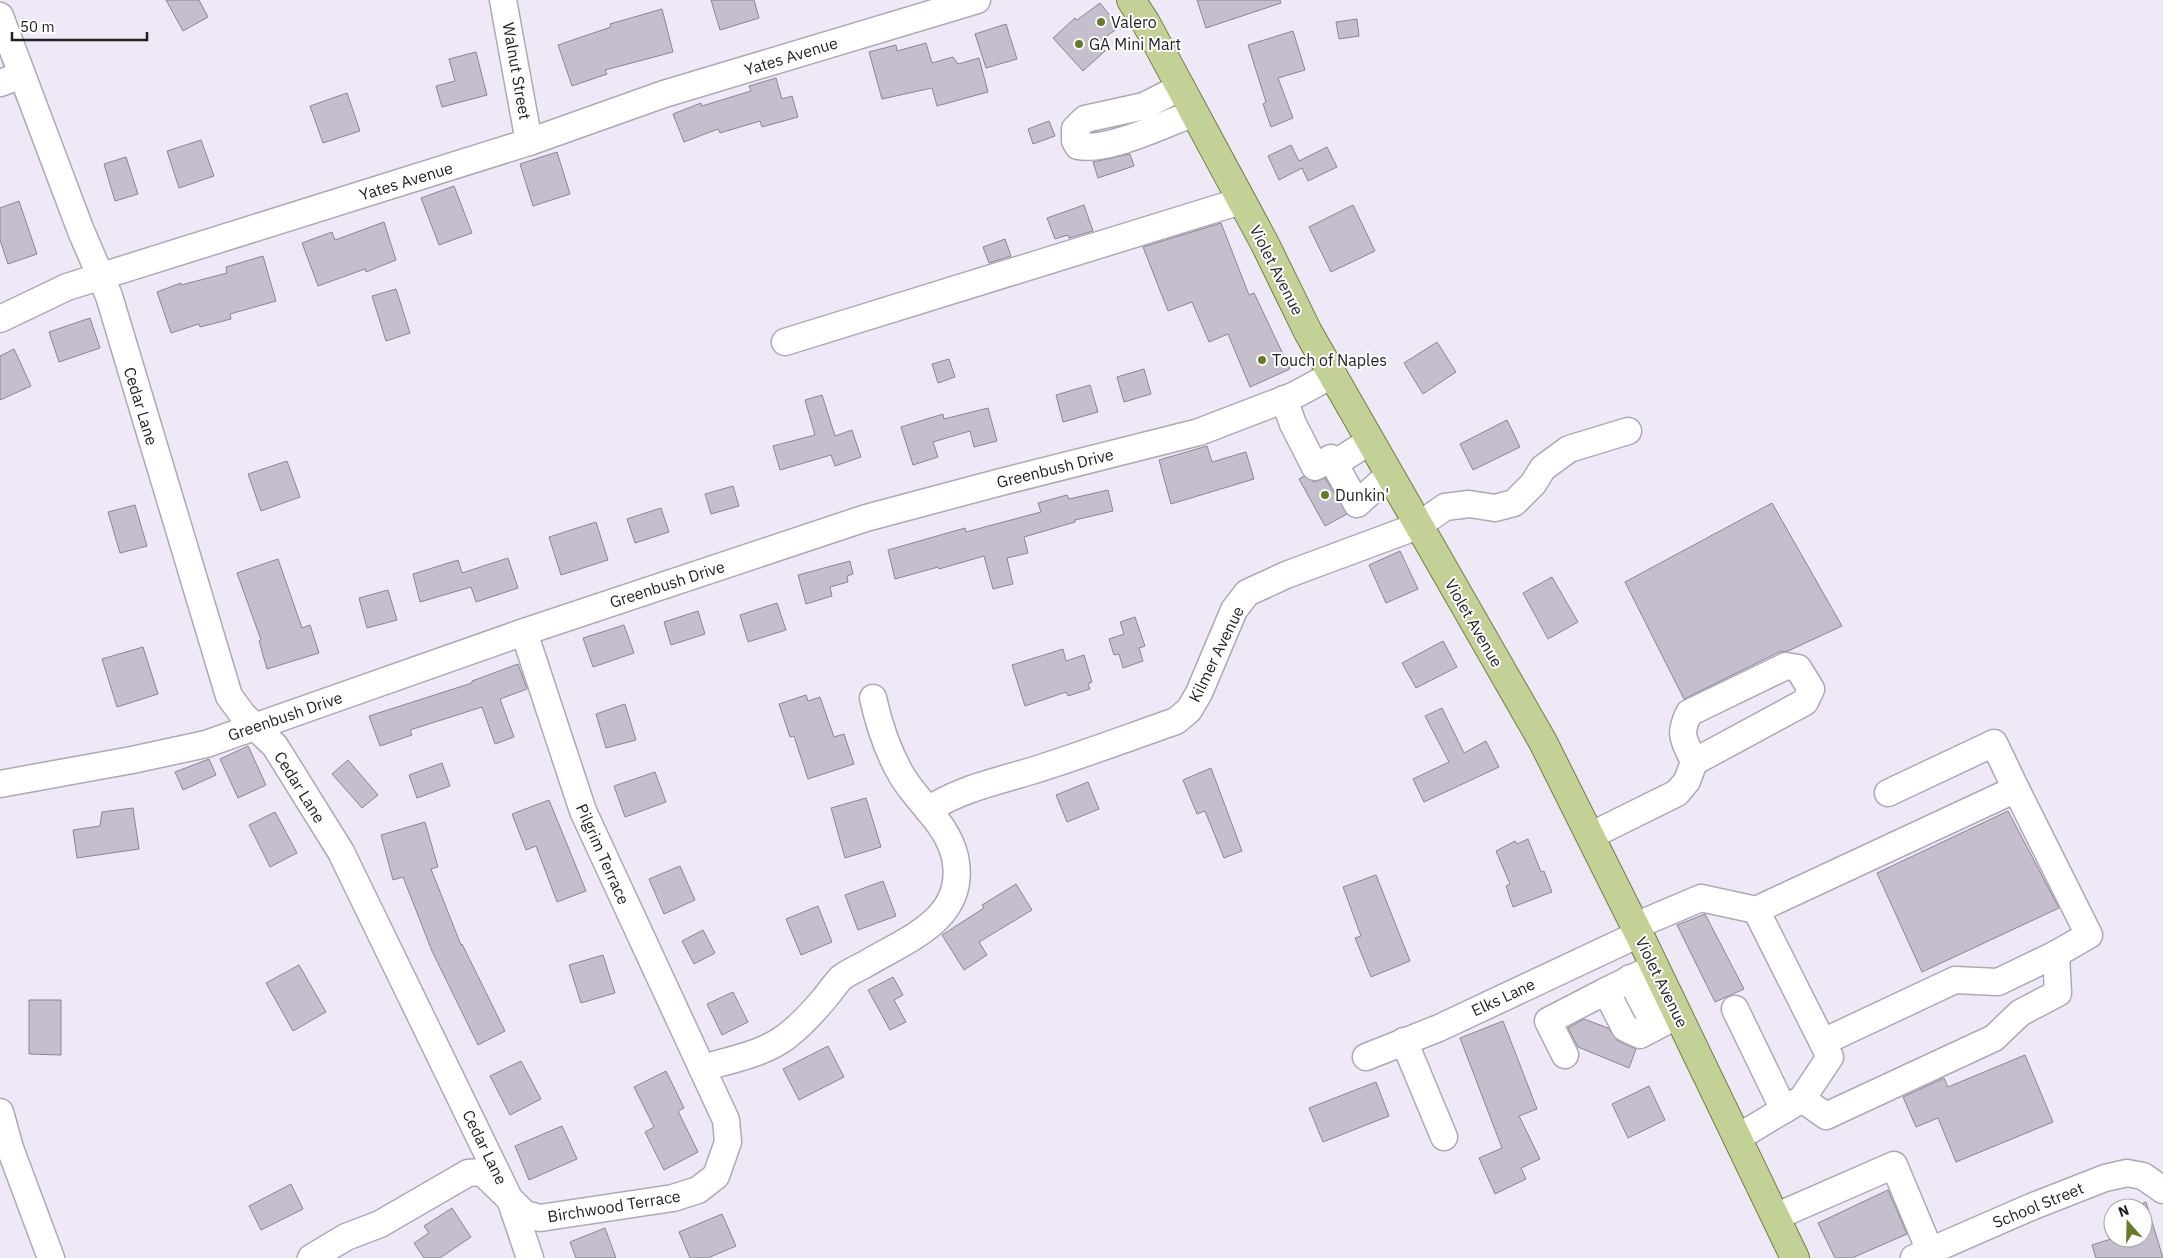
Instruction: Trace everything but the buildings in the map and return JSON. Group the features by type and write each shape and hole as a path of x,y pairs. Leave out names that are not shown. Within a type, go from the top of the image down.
{"main road":[{"name":"Violet Avenue","path":"1131,0 1146,22 1181,87 1308,332 1543,742 1655,967 1667,1021 1737,1138 1795,1258"}],"street":[{"name":"Walnut Street","path":"503,0 529,142"},
{"name":"Yates Avenue","path":"0,319 67,287 529,142 664,94 977,0"},
{"path":"0,16 11,79 101,277"},
{"path":"1181,87 1144,106 1086,119 1075,128 1075,141 1078,146 1087,148 1109,144 1194,112"},
{"path":"785,342 1241,201"},
{"name":"Cedar Lane","path":"101,277 109,296 229,696 243,715 275,746 341,852 512,1202 530,1258"},
{"name":"Greenbush Drive","path":"0,784 197,746 524,632 866,518 1199,432 1284,399 1332,375"},
{"path":"1284,399 1293,424 1315,467 1331,458 1357,504 1389,475"},
{"name":"Kilmer Avenue","path":"928,810 946,798 981,784 1031,771 1176,722 1189,710 1199,693 1234,610 1247,593 1286,575 1418,526 1445,507 1469,504 1495,508 1514,502 1533,484 1543,468 1569,449 1628,431"},
{"path":"1334,464 1370,441"},
{"name":"Pilgrim Terrace","path":"524,632 583,811 702,1068"},
{"path":"1590,836 1677,793 1687,781 1694,762 1805,702 1811,689 1798,668 1786,666 1689,713 1682,727 1683,737 1694,762"},
{"path":"702,1068 760,1050 786,1037 822,1001 841,978 937,921 949,906 956,890 957,873 948,838 938,821 902,776 880,727 873,698"},
{"path":"1823,1042 1955,980 1998,982 2056,954 2089,935 1994,742 1888,793"},
{"path":"1737,1138 1793,1104 1830,1057 1756,910 2016,789"},
{"name":"Elks Lane","path":"1366,1057 1439,1028 1701,898 1756,910"},
{"path":"1736,1009 1793,1104 1826,1116 1994,1038 2020,1013 2058,993 2056,954"},
{"path":"1565,1055 1548,1021 1655,967"},
{"path":"1606,991 1625,1028 1640,1035 1667,1021 1630,978"},
{"path":"1404,1042 1444,1137"},
{"name":"Birchwood Terrace","path":"311,1258 346,1237 380,1224 468,1173 482,1172 525,1214 540,1218 665,1200 698,1190 716,1176 728,1142 726,1120 702,1068"},
{"path":"0,1112 10,1148 51,1258"},
{"path":"1775,1217 1894,1165 1922,1254"},
{"name":"School Street","path":"1922,1254 2031,1207 2105,1178 2127,1173 2143,1176 2163,1190"}],"place":[{"name":"Valero","path":"1101,22"},
{"name":"GA Mini Mart","path":"1079,44"},
{"name":"Touch of Naples","path":"1262,360"},
{"name":"Dunkin'","path":"1325,495"}]}
